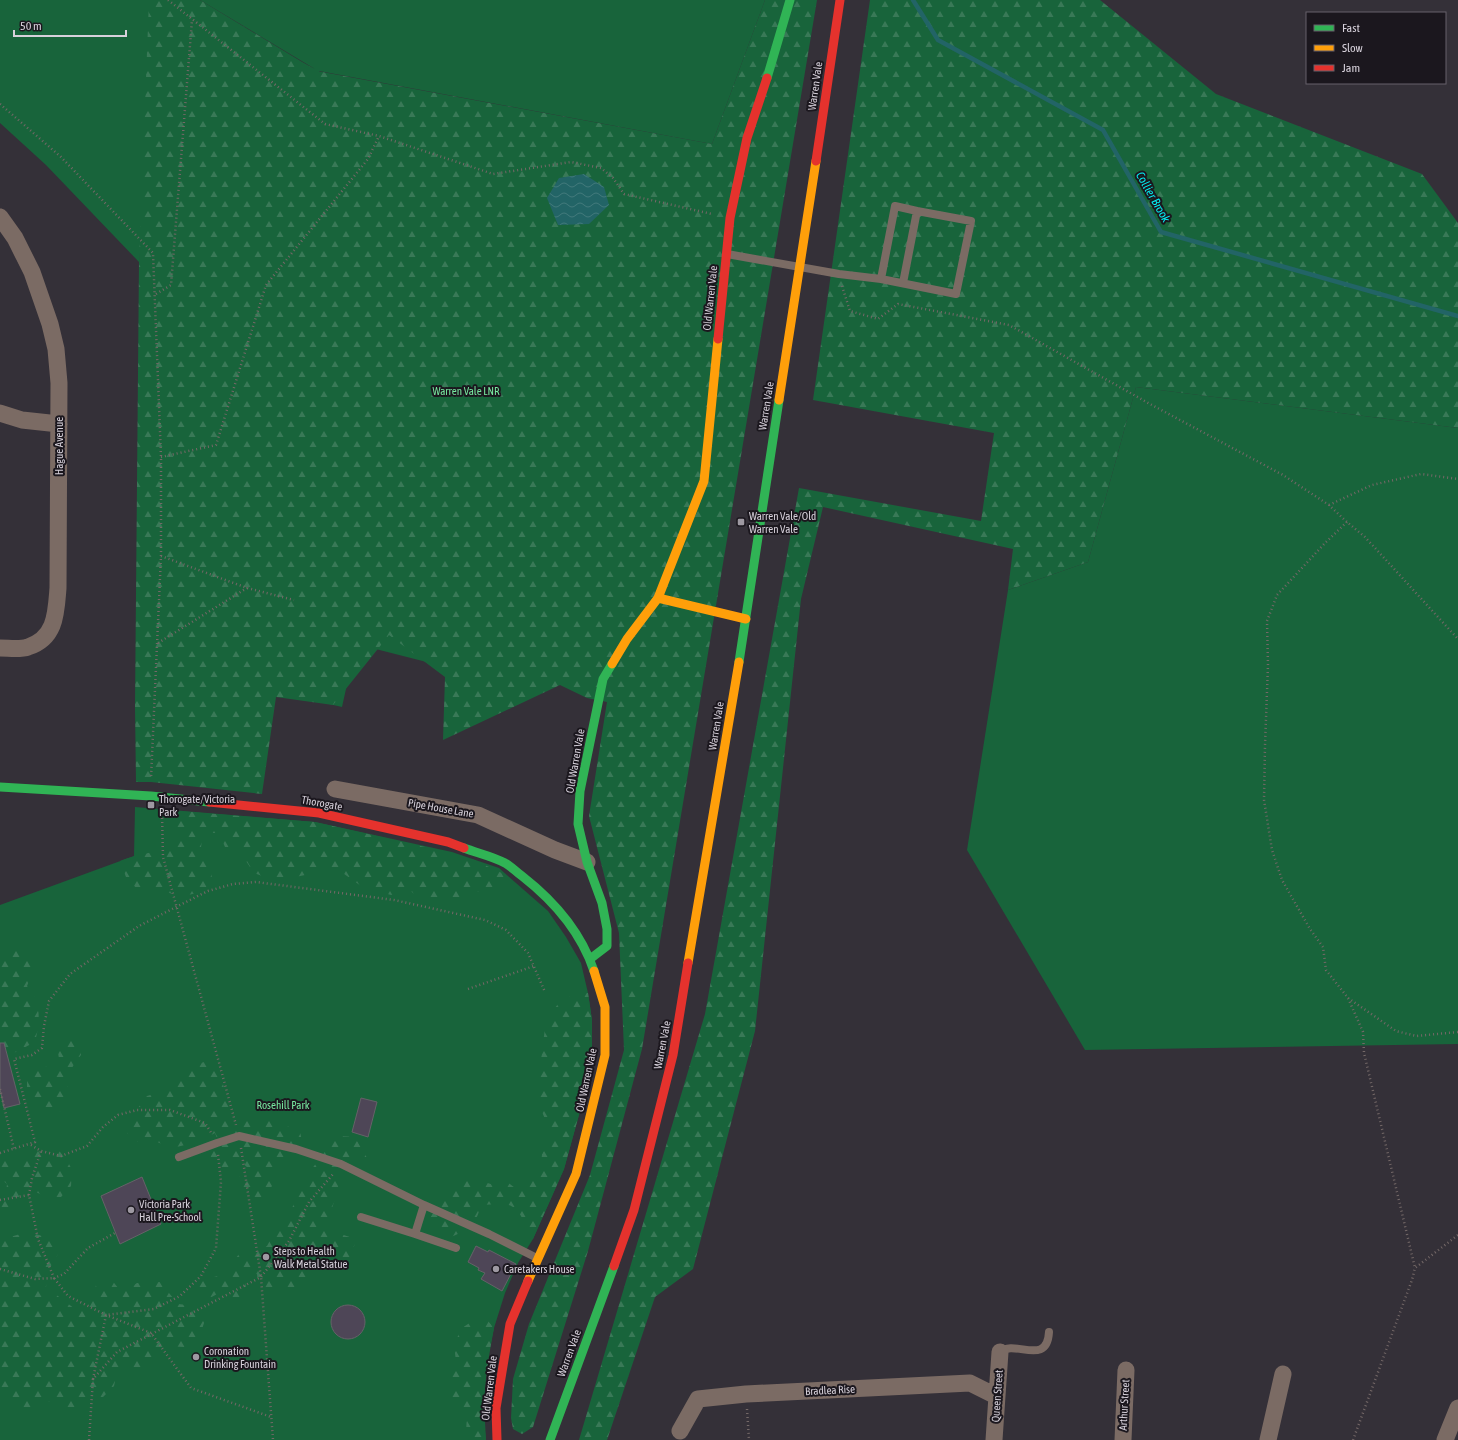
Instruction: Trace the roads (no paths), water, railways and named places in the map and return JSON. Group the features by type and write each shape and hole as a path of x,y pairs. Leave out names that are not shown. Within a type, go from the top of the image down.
{"street":[{"name":"Old Warren Vale","path":"497,1440 496,1408 510,1324 537,1259 576,1174 605,1055 605,1008 590,959 607,946 607,929 602,903 587,862 578,824 580,791 603,679 627,639 658,598 704,481 730,218 747,138 776,51 790,0"},
{"name":"Warren Vale","path":"550,1440 634,1210 673,1055 746,619 840,0"},
{"name":"Hague Avenue","path":"0,216 15,238 32,272 50,324 56,349 59,383 57,610 52,626 44,640 27,648 0,648"},
{"path":"0,413 22,420 58,424"},
{"path":"658,598 746,619"},
{"name":"Thorogate","path":"0,787 151,796 319,813 448,842 505,863 532,884 557,908 576,932 590,959"},
{"name":"Pipe House Lane","path":"334,789 478,815 555,850 587,862"},
{"name":"Queen Street","path":"994,1440 1000,1352"},
{"name":"Arthur Street","path":"1123,1440 1126,1370"},
{"path":"1268,1440 1282,1374"},
{"name":"Bradlea Rise","path":"680,1431 698,1398 746,1394 970,1383 996,1396"},
{"path":"1445,1440 1458,1408"}],"lane":[{"path":"727,254 839,274 881,279 956,294 970,221 895,206 881,279"},
{"path":"903,283 917,211"},
{"path":"179,1157 217,1142 240,1136 296,1149 341,1164 424,1205 489,1234 537,1259"},
{"path":"415,1234 424,1205"},
{"path":"361,1217 456,1248"},
{"path":"1000,1352 1006,1349 1037,1350 1043,1348 1048,1340 1049,1332"}],"water":[{"path":"584,174 604,187 609,205 589,224 558,225 547,198 559,178"}],"waterway":[{"name":"Collier Brook","path":"913,0 938,40 1103,130 1161,232 1458,316"}],"place":[{"name":"Warren Vale/Old Warren Vale","path":"741,522"},
{"name":"Thorogate/Victoria Park","path":"151,805"},
{"name":"Victoria Park Hall Pre-School","path":"131,1210"},
{"name":"Steps to Health Walk Metal Statue","path":"266,1257"},
{"name":"Caretakers House","path":"496,1269"},
{"name":"Coronation Drinking Fountain","path":"196,1357"}],"park label":[{"name":"Warren Vale LNR","path":"466,391"},
{"name":"Rosehill Park","path":"283,1105"}]}
